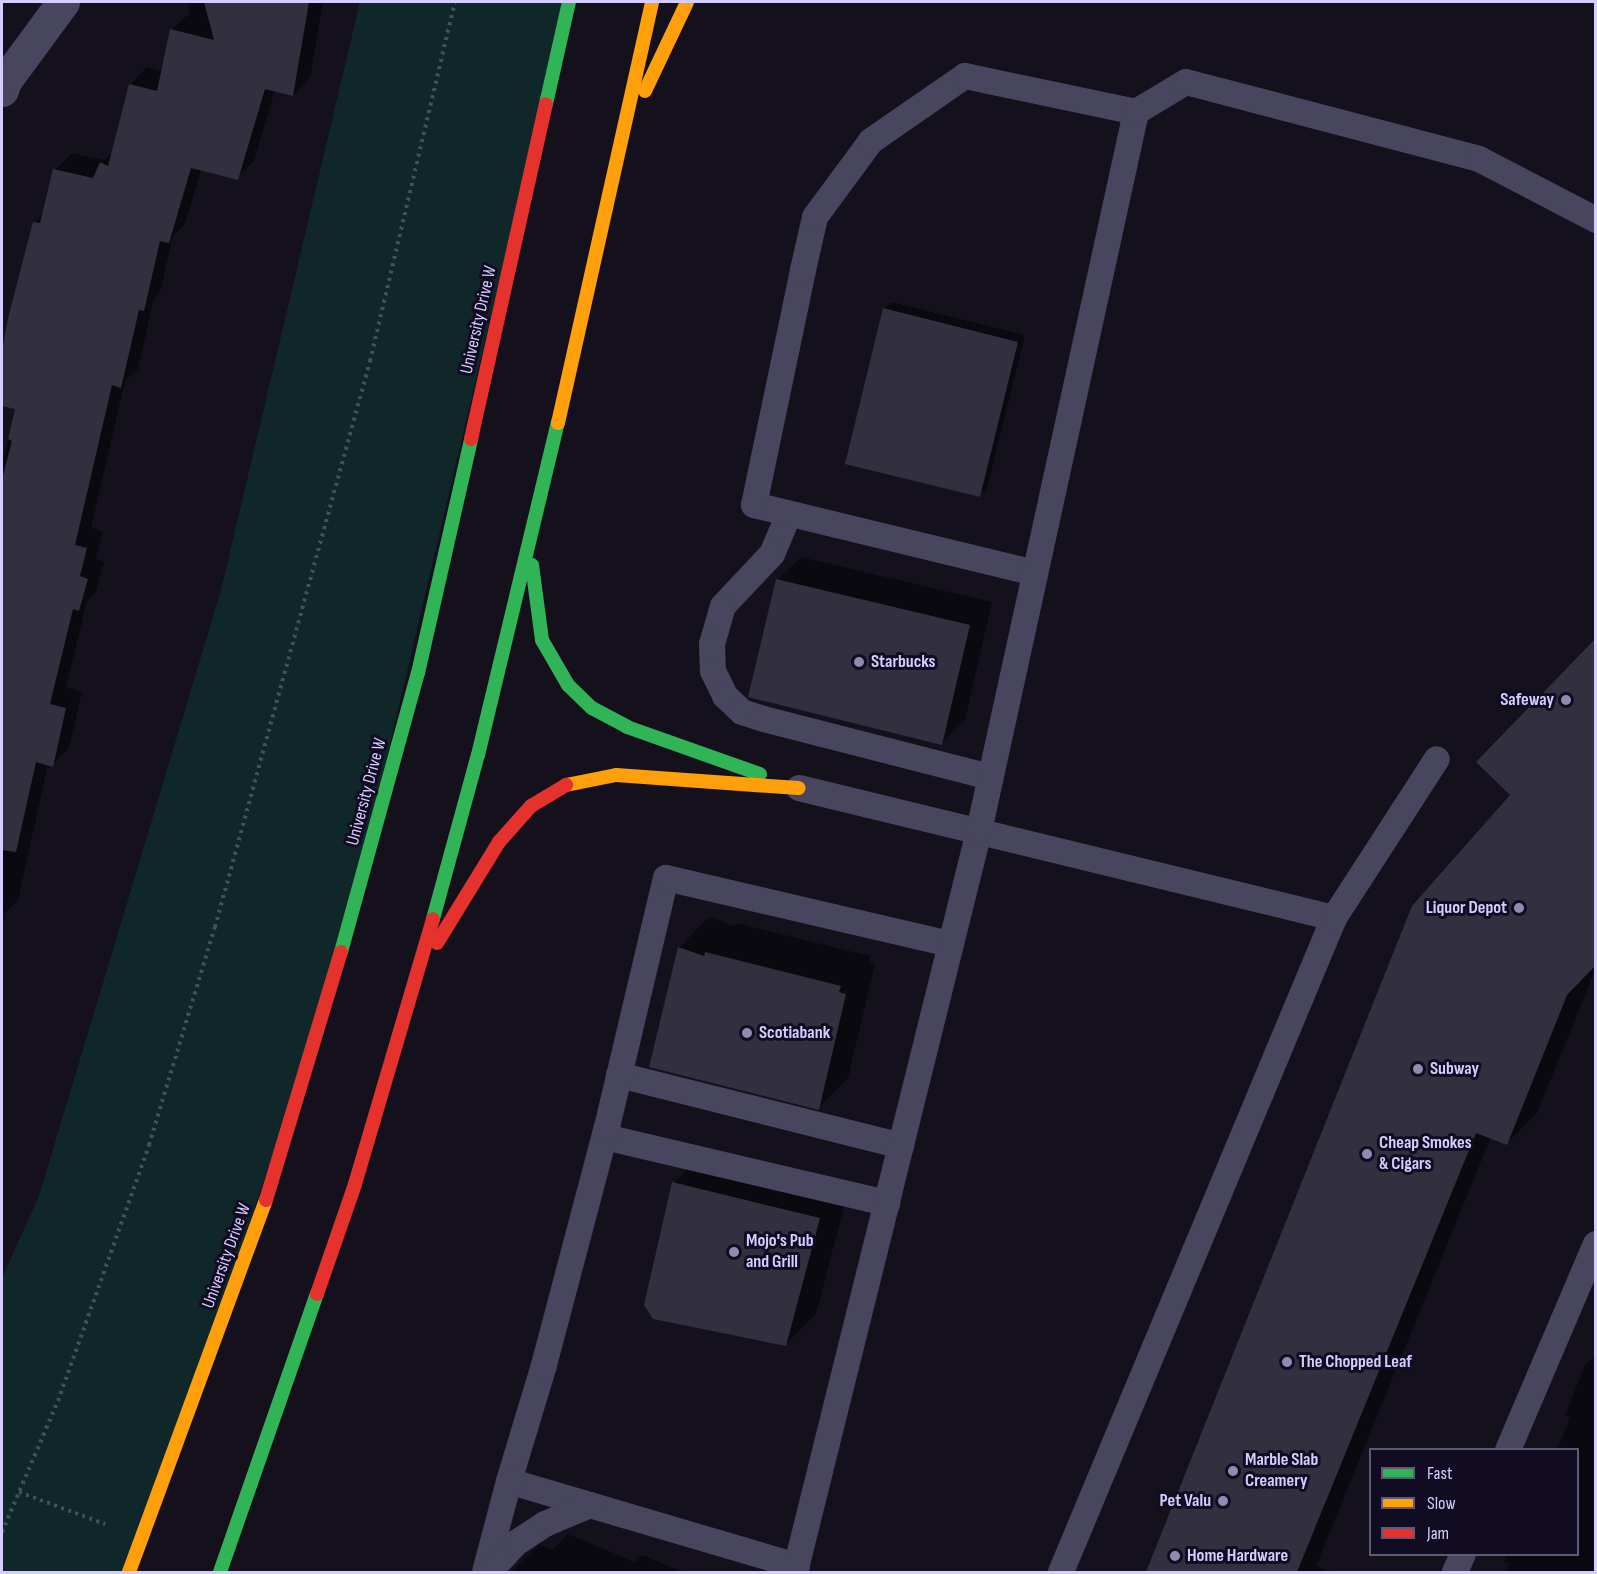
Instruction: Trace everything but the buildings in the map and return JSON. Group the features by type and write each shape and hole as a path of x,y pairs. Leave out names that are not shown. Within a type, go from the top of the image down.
{"main road":[{"name":"University Drive W","path":"129,1572 276,1174 340,957 418,673 569,2"},
{"path":"220,1572 355,1184 417,975 478,755 530,547 617,149 652,2"},
{"path":"617,149 687,2"},
{"path":"530,547 542,640 568,685 592,708 627,727 799,788"},
{"path":"417,975 499,842 531,806 570,782 616,775 799,788"}],"street":[{"path":"2,90 5,81 63,2"}],"lane":[{"path":"1035,573 754,505 815,217 871,141 965,76 1136,112 1186,82 1479,159 1596,220"},
{"path":"509,1481 796,1569 979,831 1136,112"},
{"path":"789,514 772,554 723,606 712,644 713,671 724,696 742,712 764,719 990,777"},
{"path":"1062,1572 1334,918 1437,759"},
{"path":"799,788 1334,918"},
{"path":"487,1572 509,1481 605,1137 666,878 950,944"},
{"path":"619,1075 901,1146"},
{"path":"605,1137 887,1203"},
{"path":"1508,1448 1596,1244"},
{"path":"487,1572 516,1543 535,1530 590,1505"},
{"path":"1455,1572 1462,1556"}],"path":[{"path":"2,1532 58,1401 148,1145 215,927 370,361 456,2"},
{"path":"19,1492 110,1526"}],"green space":[{"path":"360,2 565,2 337,968 129,1572 2,1572 2,1278 39,1196 221,590"}],"traffic: fast":[{"path":"546,104 569,2"},
{"path":"433,919 478,755 558,423"},
{"path":"341,952 418,673 471,439"},
{"path":"532,565 542,640 568,685 592,708 627,727 760,774"},
{"path":"220,1572 317,1294"}],"traffic: slow":[{"path":"558,423 652,2"},
{"path":"645,91 687,2"},
{"path":"566,785 616,775 799,788"},
{"path":"129,1572 266,1200"}],"traffic: jam":[{"path":"471,439 546,104"},
{"path":"437,943 499,842 531,806 566,785"},
{"path":"317,1294 355,1184 433,919"},
{"path":"266,1200 341,952"}],"place":[{"name":"Starbucks","path":"859,662"},
{"name":"Safeway","path":"1566,700"},
{"name":"Liquor Depot","path":"1519,908"},
{"name":"Scotiabank","path":"747,1033"},
{"name":"Subway","path":"1418,1069"},
{"name":"Cheap Smokes & Cigars","path":"1367,1154"},
{"name":"Mojo's Pub and Grill","path":"734,1252"},
{"name":"The Chopped Leaf","path":"1287,1362"},
{"name":"Marble Slab Creamery","path":"1233,1471"},
{"name":"Pet Valu","path":"1223,1501"},
{"name":"Home Hardware","path":"1175,1556"}]}
